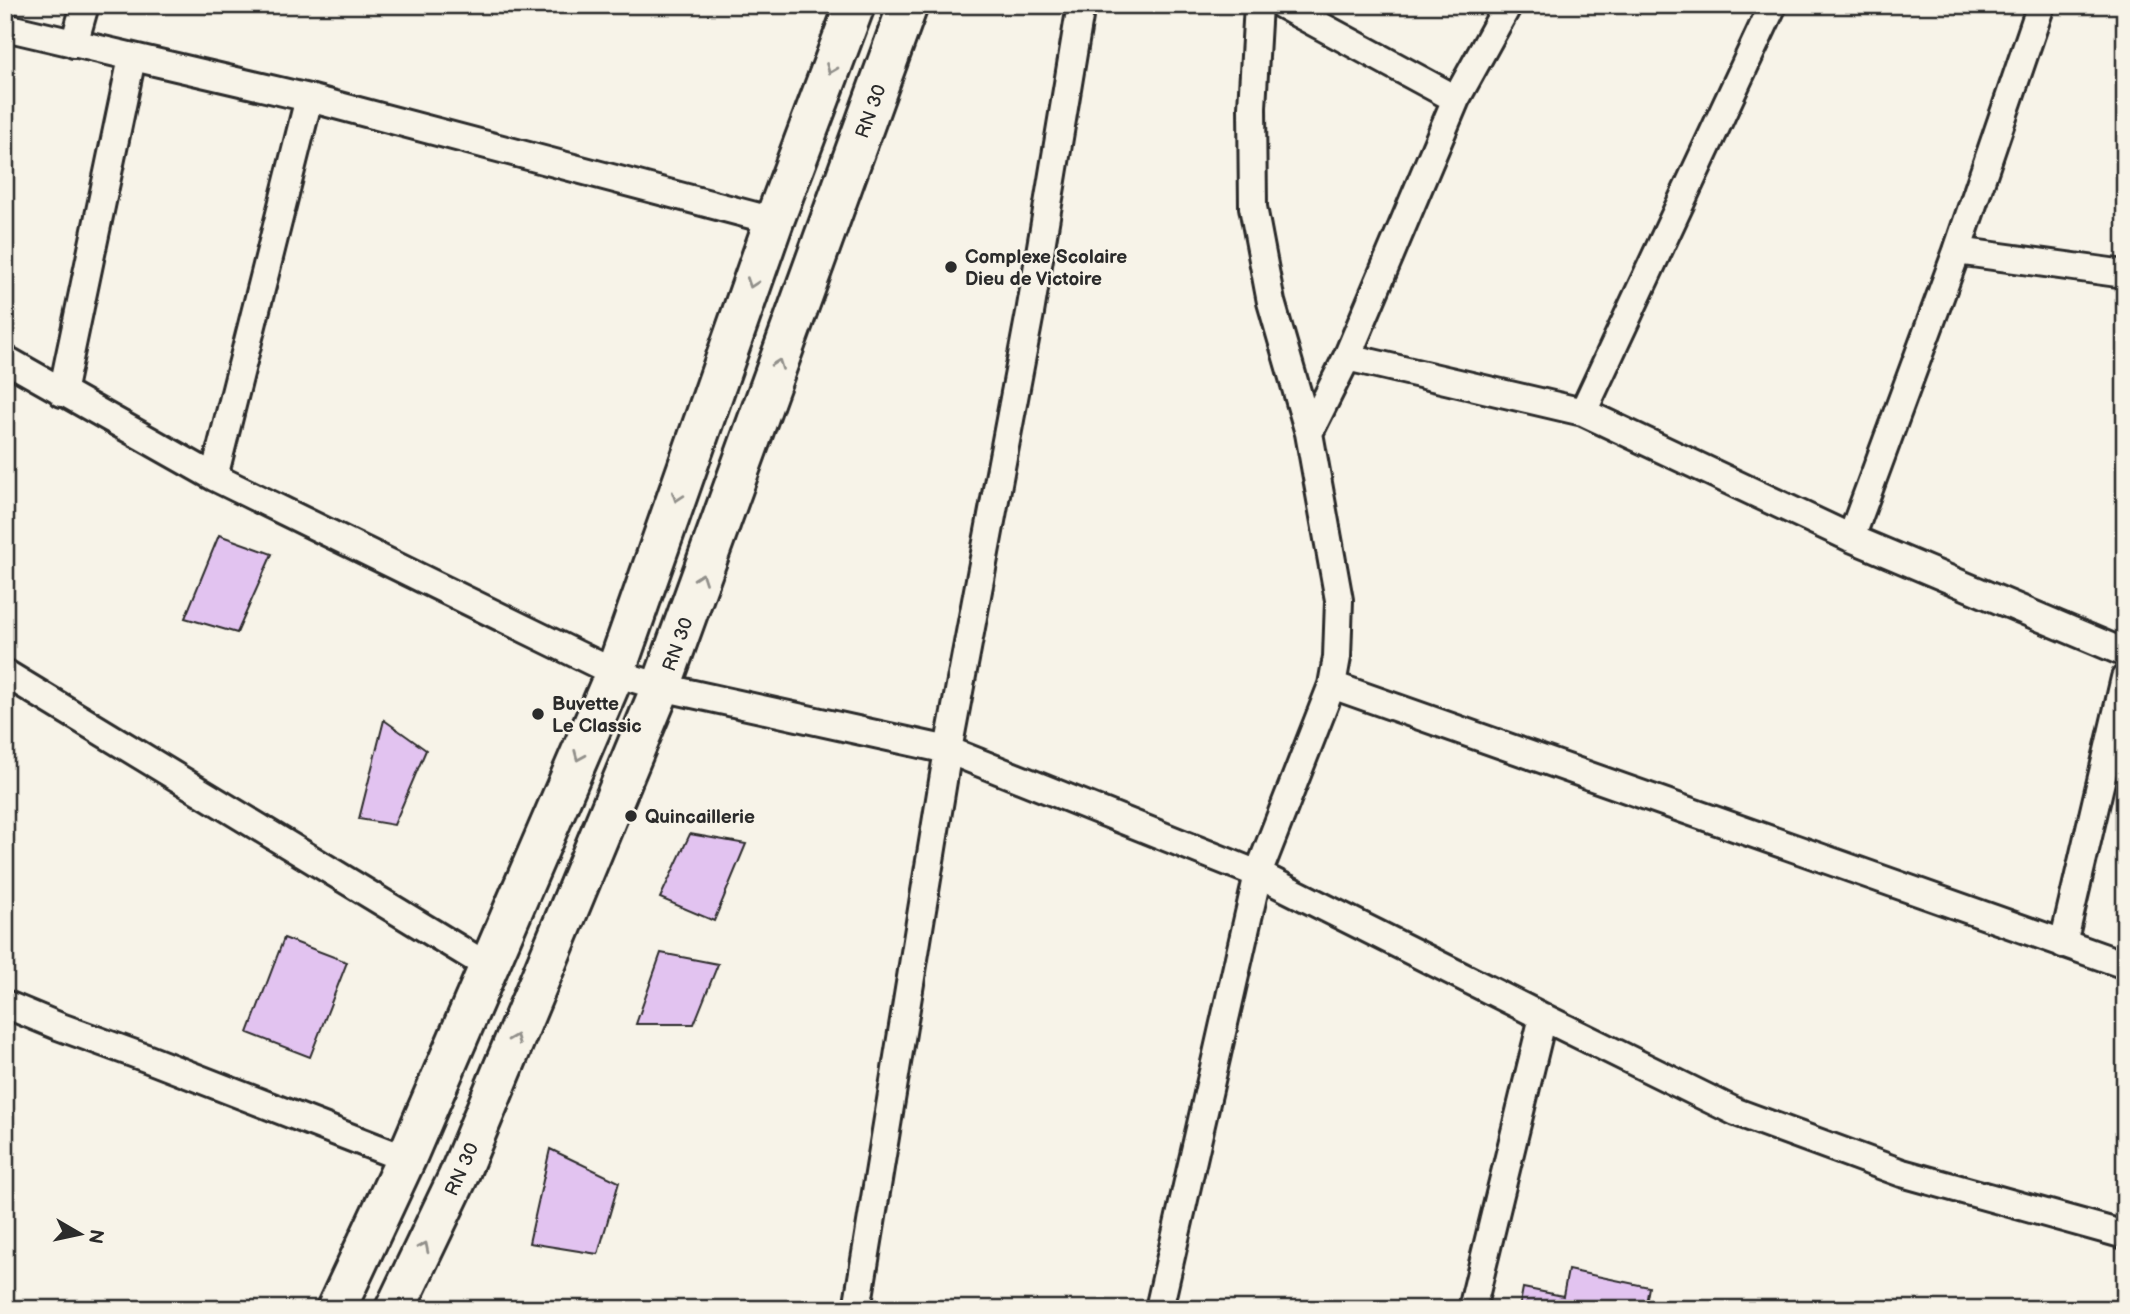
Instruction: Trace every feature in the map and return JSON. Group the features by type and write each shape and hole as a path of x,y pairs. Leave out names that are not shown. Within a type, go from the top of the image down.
{"main road":[{"path":"336,1309 406,1159 615,673 774,221 855,5"},
{"name":"RN 30","path":"395,1309 458,1177 661,687 908,5"}],"street":[{"path":"74,44 85,5"},
{"path":"857,1309 948,750 1030,313 1081,5"},
{"path":"1159,1309 1258,874 1332,685 1337,657 1339,600 1309,433 1271,302 1253,207 1252,107 1258,5"},
{"path":"1282,5 1457,99"},
{"path":"1309,433 1347,357 1457,99 1508,5"},
{"path":"1583,412 1773,5"},
{"path":"1851,538 1957,251 2042,5"},
{"path":"5,27 309,98 774,221"},
{"path":"62,393 132,58"},
{"path":"214,477 309,98"},
{"path":"1957,251 2125,274"},
{"path":"1347,357 1583,412 1851,538 2125,653"},
{"path":"5,359 214,477 615,673 661,687 948,750 1258,874 1736,1111 1902,1173 2125,1235"},
{"path":"5,673 489,967"},
{"path":"2063,944 2125,678"},
{"path":"1332,685 2125,965"},
{"path":"5,1004 58,1027 146,1058 406,1159"},
{"path":"1472,1309 1543,1017"}],"building":[{"path":"219,535 272,554 237,633 185,618"},
{"path":"384,720 426,750 394,825 359,819"},
{"path":"690,834 746,844 714,921 660,898"},
{"path":"284,938 347,962 310,1057 248,1033"},
{"path":"661,953 718,964 694,1024 636,1024"},
{"path":"550,1149 619,1182 598,1254 529,1243"},
{"path":"1568,1270 1649,1287 1645,1309 1519,1309 1523,1288 1563,1296"}],"place":[{"name":"Complexe Scolaire Dieu de Victoire","path":"951,267"},
{"name":"Buvette Le Classic","path":"538,714"},
{"name":"Quincaillerie","path":"631,816"}]}
